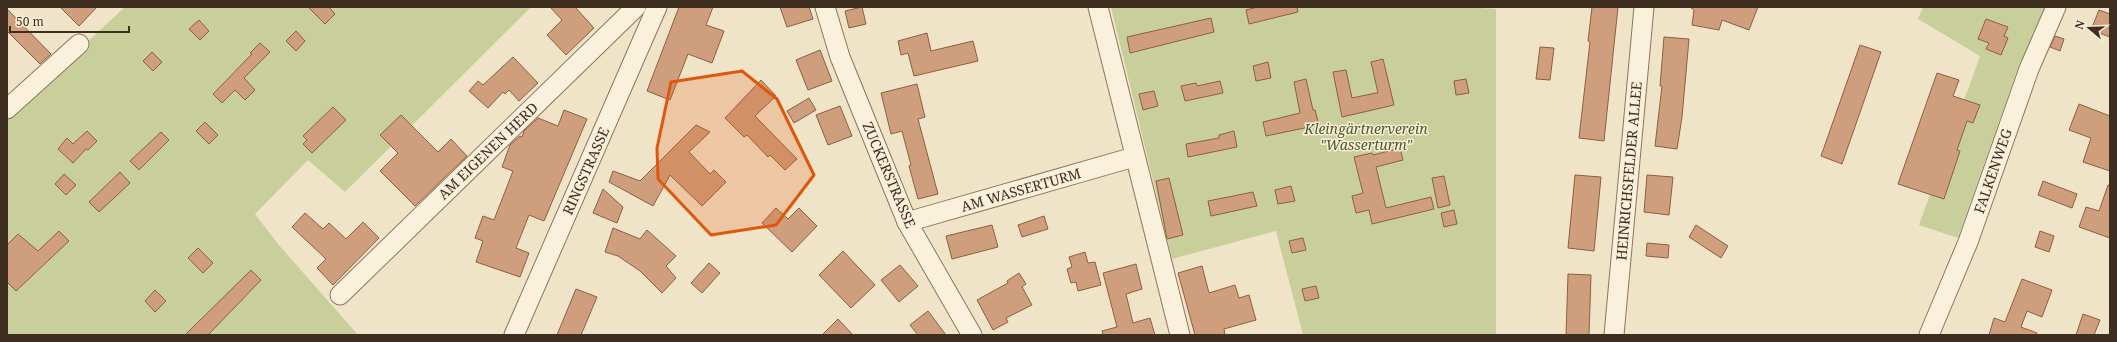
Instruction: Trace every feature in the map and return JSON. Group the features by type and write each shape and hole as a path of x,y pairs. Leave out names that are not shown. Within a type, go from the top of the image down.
{"street":[{"name":"AM EIGENEN HERD","path":"340,295 636,7"},
{"name":"RINGSTRASSE","path":"514,335 657,7"},
{"name":"ZUCKERSTRASSE","path":"825,7 840,57 907,222 972,335"},
{"path":"1098,7 1134,157 1180,335"},
{"name":"HEINRICHSFELDER ALLEE","path":"1614,335 1644,7"},
{"name":"FALKENWEG","path":"1929,335 1968,242 2029,70 2056,7"},
{"path":"7,109 79,44"},
{"name":"AM WASSERTURM","path":"907,222 1134,157"}],"highlighted area":[{"path":"742,71 777,99 814,175 776,225 711,235 658,179 657,148 671,82"}],"green space":[{"path":"125,7 531,7 345,192 308,160 255,214 278,244 358,335 7,335 7,116"},
{"name":"Kleingärtnerverein \"Wasserturm\"","path":"1111,7 1467,7 1496,9 1496,335 1303,335 1276,231 1172,259"},
{"path":"1923,7 2046,7 2019,65 1958,238 1919,225 1980,56 1918,19"}],"building":[{"path":"60,7 97,7 79,26"},
{"path":"308,7 329,7 335,14 325,24"},
{"path":"550,7 575,7 594,28 566,55 547,35 562,20"},
{"path":"679,7 713,7 706,25 724,31 712,63 688,54 670,100 647,91"},
{"path":"780,7 809,7 813,19 787,27"},
{"path":"862,7 866,24 849,28 845,11"},
{"path":"1258,7 1297,7 1298,12 1249,24 1246,10"},
{"path":"1592,7 1618,7 1604,141 1579,138 1590,42 1588,41"},
{"path":"1690,7 1758,7 1749,30 1722,20 1719,30 1692,25 1694,10"},
{"path":"7,9 51,54 40,64 7,31"},
{"path":"2099,10 2110,14 2110,37 2091,30"},
{"path":"1211,18 1214,32 1130,53 1127,37"},
{"path":"1986,19 2008,27 2004,36 2008,38 2001,55 1986,49 1989,43 1978,39"},
{"path":"199,20 209,31 200,40 189,29"},
{"path":"296,31 305,41 296,51 286,41"},
{"path":"927,33 931,51 973,41 978,61 914,76 908,53 901,55 898,41"},
{"path":"2055,36 2064,39 2060,51 2050,47"},
{"path":"1664,37 1689,39 1682,117 1677,149 1655,146 1662,86 1660,86"},
{"path":"260,43 270,52 244,78 255,90 245,100 235,90 222,103 213,94 252,54 250,53"},
{"path":"1860,45 1881,52 1842,164 1821,156"},
{"path":"1540,47 1554,48 1550,80 1536,79"},
{"path":"820,50 832,81 808,90 796,60"},
{"path":"152,52 162,62 153,71 143,61"},
{"path":"513,57 538,83 519,101 509,90 505,94 503,92 488,108 469,91 478,81 483,85"},
{"path":"1383,59 1394,105 1342,117 1333,72 1346,70 1352,98 1378,93 1371,62"},
{"path":"1268,62 1271,78 1256,81 1253,66"},
{"path":"1937,73 1959,80 1953,96 1980,105 1973,123 1967,121 1957,150 1960,151 1944,199 1898,184"},
{"path":"1306,79 1313,110 1315,110 1319,125 1266,136 1263,122 1300,113 1294,82"},
{"path":"1466,79 1469,93 1456,95 1454,81"},
{"path":"761,80 776,96 755,116 797,159 785,170 770,155 768,157 747,135 744,137 725,118"},
{"path":"1220,81 1223,93 1185,101 1181,86 1196,83 1197,86"},
{"path":"917,84 925,117 918,119 938,194 918,199 909,166 911,165 902,131 891,134 881,93"},
{"path":"1154,91 1158,106 1143,110 1139,94"},
{"path":"809,98 816,110 794,123 787,111"},
{"path":"2079,104 2110,116 2110,171 2083,162 2091,138 2069,130"},
{"path":"840,106 852,136 828,145 816,115"},
{"path":"333,107 346,120 312,153 303,144 307,140 303,136"},
{"path":"564,110 587,119 544,221 529,215 516,248 529,253 520,277 476,262 483,241 475,238 483,216 494,220 513,171 502,167 510,145 520,136 522,137 524,131 538,118 558,126"},
{"path":"401,115 438,152 451,139 467,156 415,206 380,171 398,153 380,135"},
{"path":"205,122 218,135 209,144 196,131"},
{"path":"696,125 710,132 689,152 710,174 714,170 726,182 702,206 670,175 653,206 609,182 613,171 640,181"},
{"path":"87,131 97,141 88,150 86,149 73,163 58,149 67,138 73,144"},
{"path":"1234,131 1237,147 1188,157 1186,144 1219,138 1219,135"},
{"path":"161,132 169,140 139,170 130,161"},
{"path":"1400,148 1403,160 1376,167 1386,208 1431,197 1434,209 1372,224 1369,210 1356,213 1352,196 1363,193 1354,157 1372,153 1373,155"},
{"path":"120,172 130,183 99,212 89,202"},
{"path":"64,174 76,185 66,195 55,184"},
{"path":"1575,175 1601,177 1594,251 1568,248"},
{"path":"1647,175 1673,177 1669,215 1644,212"},
{"path":"1444,176 1450,205 1438,208 1432,178"},
{"path":"1169,178 1183,235 1167,239 1156,181"},
{"path":"2043,181 2077,194 2072,208 2038,195"},
{"path":"2108,185 2110,185 2110,238 2079,227 2086,207 2099,211"},
{"path":"1291,186 1295,201 1278,204 1275,190"},
{"path":"603,189 623,207 617,223 593,213"},
{"path":"1253,192 1257,206 1211,216 1208,201"},
{"path":"776,208 788,219 799,208 817,226 792,252 762,223"},
{"path":"1454,210 1457,224 1444,227 1441,213"},
{"path":"305,213 323,229 329,223 346,239 363,222 379,238 333,285 317,268 326,259 292,227"},
{"path":"1044,216 1048,229 1022,237 1018,225"},
{"path":"992,225 998,247 952,259 946,236"},
{"path":"1696,225 1728,246 1721,258 1689,237"},
{"path":"613,228 640,239 647,230 676,256 666,266 676,278 662,293 640,271 618,256 605,252"},
{"path":"59,231 69,241 16,291 7,282 7,245 18,234 38,251"},
{"path":"2040,231 2054,236 2049,252 2035,247"},
{"path":"1303,238 1306,250 1292,253 1289,241"},
{"path":"1647,243 1669,245 1668,258 1646,256"},
{"path":"198,248 213,263 203,273 188,258"},
{"path":"843,251 875,285 851,308 819,275"},
{"path":"1085,252 1088,263 1095,262 1101,285 1078,291 1076,282 1071,283 1067,269 1072,267 1069,257"},
{"path":"709,263 720,273 702,293 691,283"},
{"path":"1136,264 1142,289 1126,294 1133,323 1150,318 1155,335 1103,335 1102,331 1117,327 1103,273"},
{"path":"900,265 918,286 899,302 881,280"},
{"path":"1202,266 1209,293 1235,285 1239,298 1249,295 1256,320 1224,329 1225,335 1195,335 1178,273"},
{"path":"251,270 261,280 208,335 185,335"},
{"path":"1019,273 1026,284 1022,287 1032,305 1006,318 1008,322 993,330 977,300 1008,283 1007,281"},
{"path":"1568,274 1591,275 1589,335 1566,335"},
{"path":"2022,279 2052,290 2042,317 2027,311 2021,327 2037,333 2036,335 1989,335 1994,318 2005,322"},
{"path":"1316,286 1319,298 1305,301 1302,289"},
{"path":"576,289 597,297 581,335 557,335"},
{"path":"155,290 166,301 155,312 145,301"},
{"path":"928,311 946,335 918,335 910,325"},
{"path":"2083,314 2100,320 2094,335 2076,335"},
{"path":"838,319 853,335 822,335"}]}
